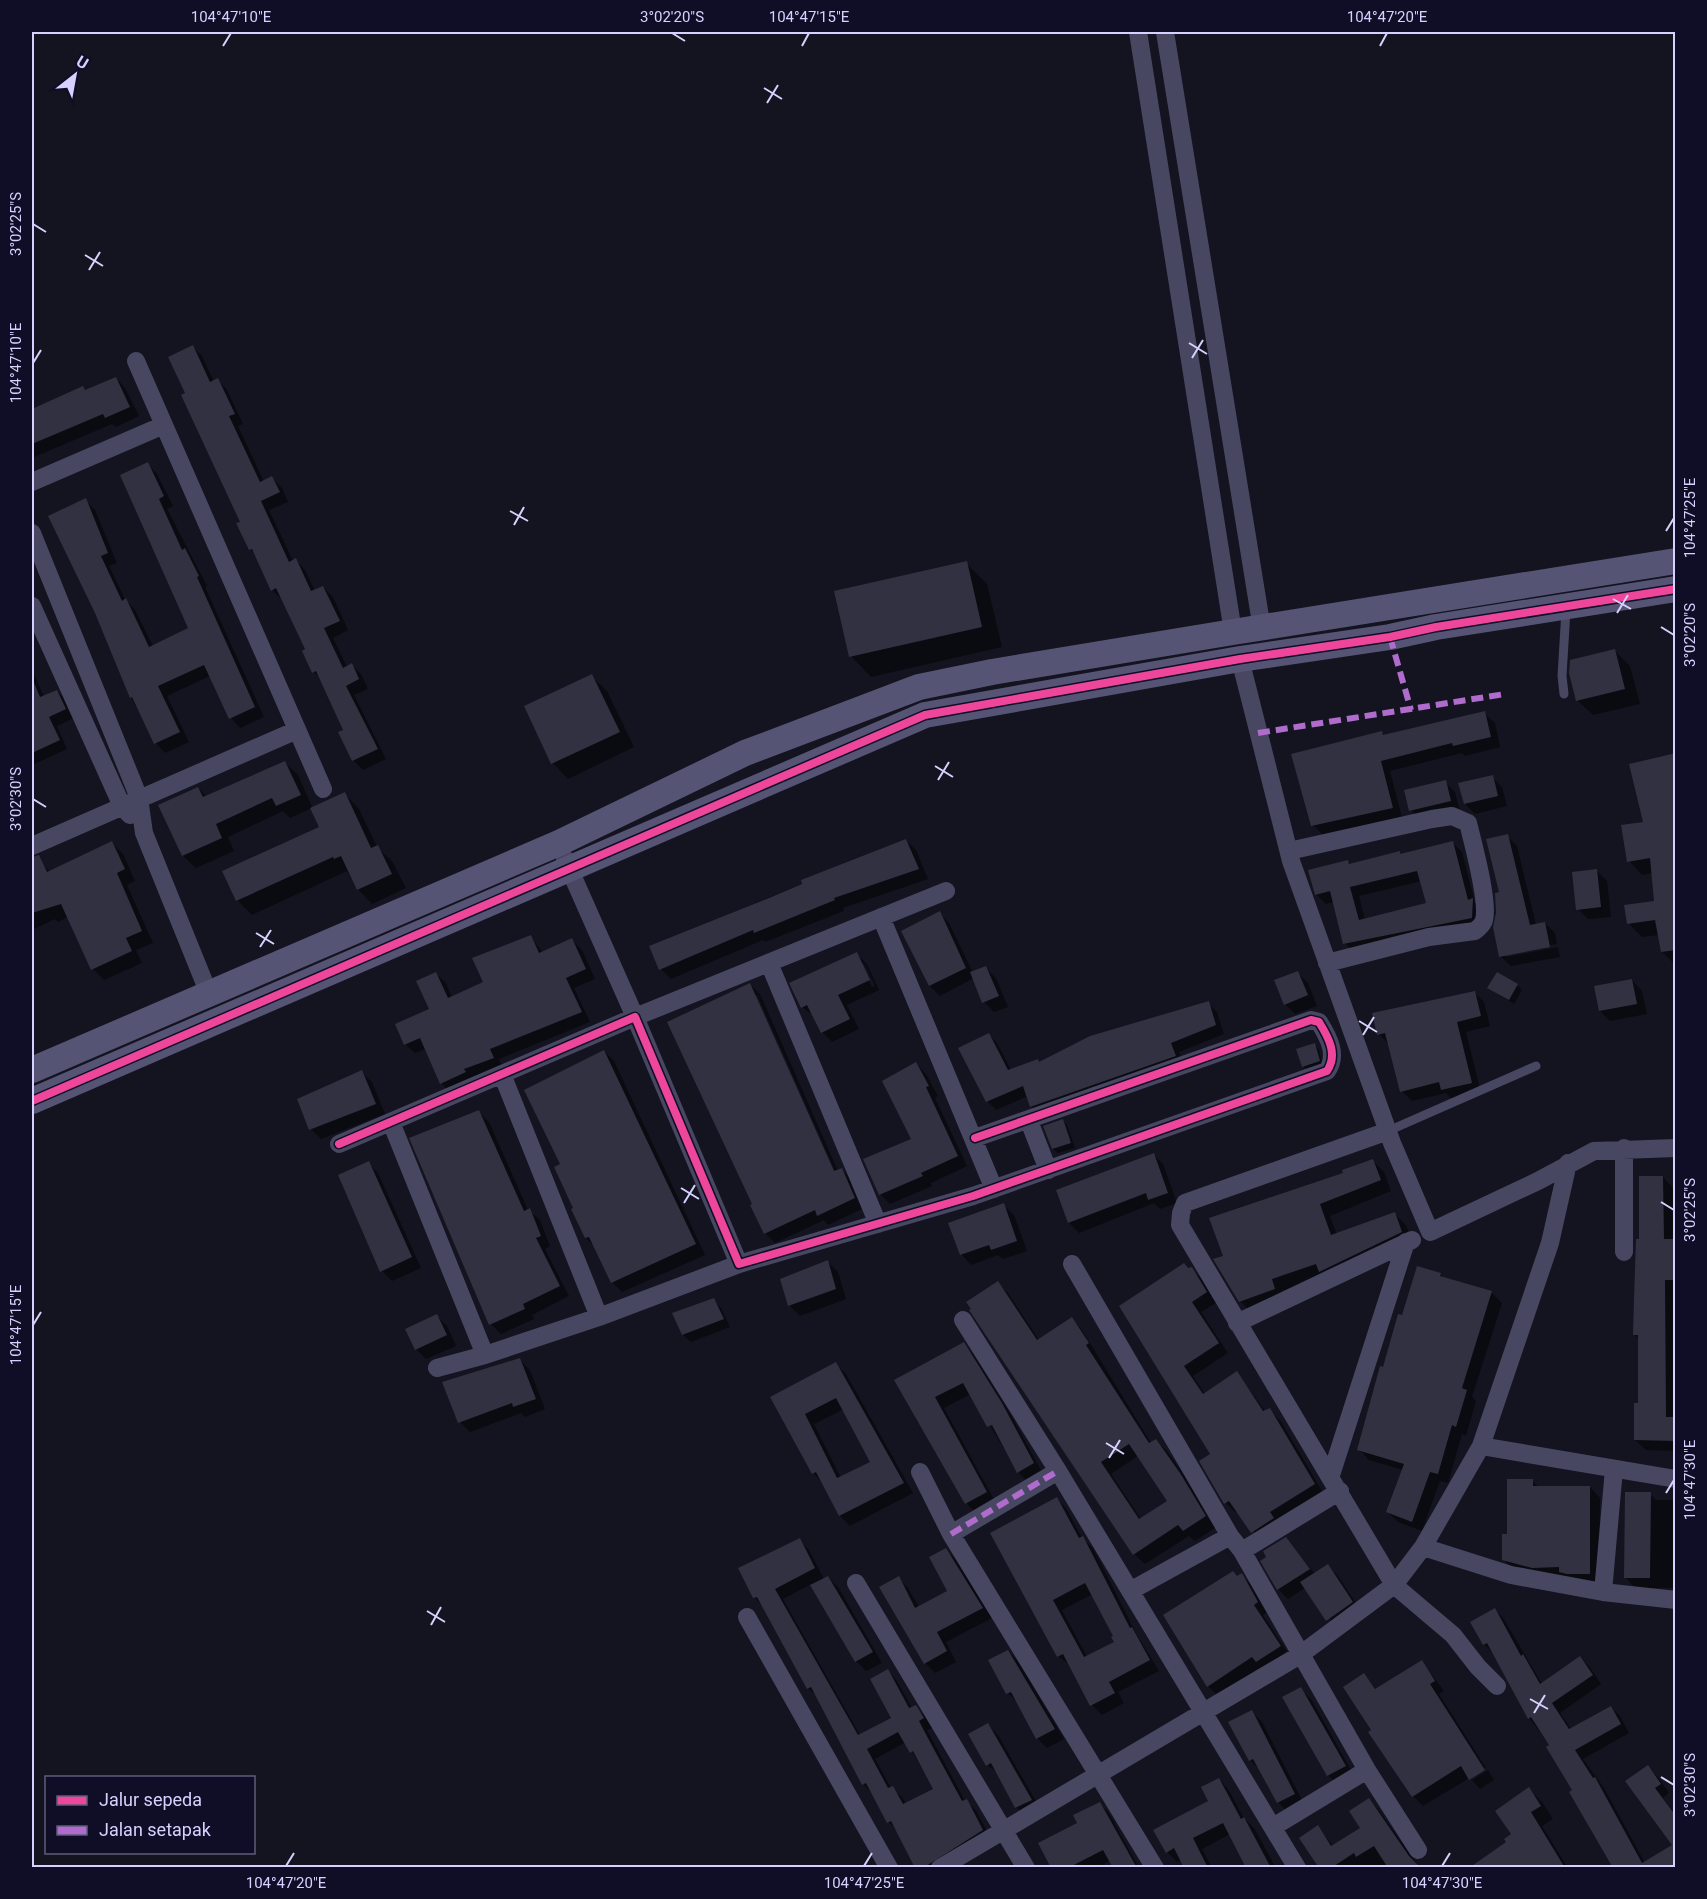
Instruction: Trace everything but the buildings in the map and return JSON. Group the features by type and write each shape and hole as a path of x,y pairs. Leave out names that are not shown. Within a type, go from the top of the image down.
{"street":[{"path":"1138,32 1233,632 1288,851 1388,1131 1430,1232"},
{"path":"1165,32 1262,629 1269,655"},
{"path":"1171,236 1197,232"},
{"path":"136,361 323,789"},
{"path":"32,482 164,424"},
{"path":"32,533 37,561 91,681 139,798 144,833 209,994"},
{"path":"32,1070 559,843 745,753 919,687 1233,632 1676,561"},
{"path":"32,1101 925,714 1240,658 1676,589"},
{"path":"32,606 67,689 122,806 144,833"},
{"path":"67,689 91,681"},
{"path":"32,846 297,730"},
{"path":"1288,851 1442,817 1452,816 1468,823 1481,880 1485,920 1481,926 1475,931 1429,937 1328,963"},
{"path":"559,843 739,1264"},
{"path":"339,1144 635,1017 946,891"},
{"path":"881,917 975,1138 994,1189"},
{"path":"769,963 878,1224"},
{"path":"437,1368 485,1355 599,1317 739,1264 994,1189 1048,1170 1327,1071 1333,1063 1333,1051 1319,1022 1311,1020 1029,1121 975,1138"},
{"path":"502,1074 599,1317"},
{"path":"1029,1121 1048,1170"},
{"path":"391,1122 485,1355"},
{"path":"1388,1131 1185,1203 1180,1213 1180,1225 1394,1585 1454,1635 1478,1667 1497,1686"},
{"path":"1237,1323 1538,1181 1594,1151 1624,1148 1676,1148"},
{"path":"1623,1252 1624,1148"},
{"path":"940,1868 1003,1828 1300,1655 1394,1585 1423,1547 1481,1446 1550,1243 1568,1163"},
{"path":"1330,1475 1406,1242"},
{"path":"1072,1264 1230,1536 1242,1551 1367,1770 1418,1850"},
{"path":"963,1320 1058,1472 1297,1868"},
{"path":"1481,1446 1676,1479"},
{"path":"1603,1592 1614,1469"},
{"path":"920,1472 951,1534 1155,1868"},
{"path":"951,1534 1058,1472"},
{"path":"1242,1551 1340,1491"},
{"path":"1130,1591 1230,1536"},
{"path":"1423,1547 1511,1575 1603,1592 1676,1600"},
{"path":"856,1582 1026,1868"},
{"path":"747,1617 889,1868"},
{"path":"1273,1827 1367,1770"}],"lane":[{"path":"1564,694 1562,676 1566,607"},
{"path":"1388,1131 1536,1066"}],"marked path":[{"path":"1390,637 1411,710"},
{"path":"1258,733 1505,694"},
{"path":"951,1534 1058,1471"}],"cycle path":[{"path":"32,1101 925,715 1240,659 1390,637 1436,627 1676,589"},
{"path":"339,1144 635,1017 739,1264 973,1196 1327,1071 1332,1059 1331,1046 1319,1022 1311,1020 975,1138"}]}
